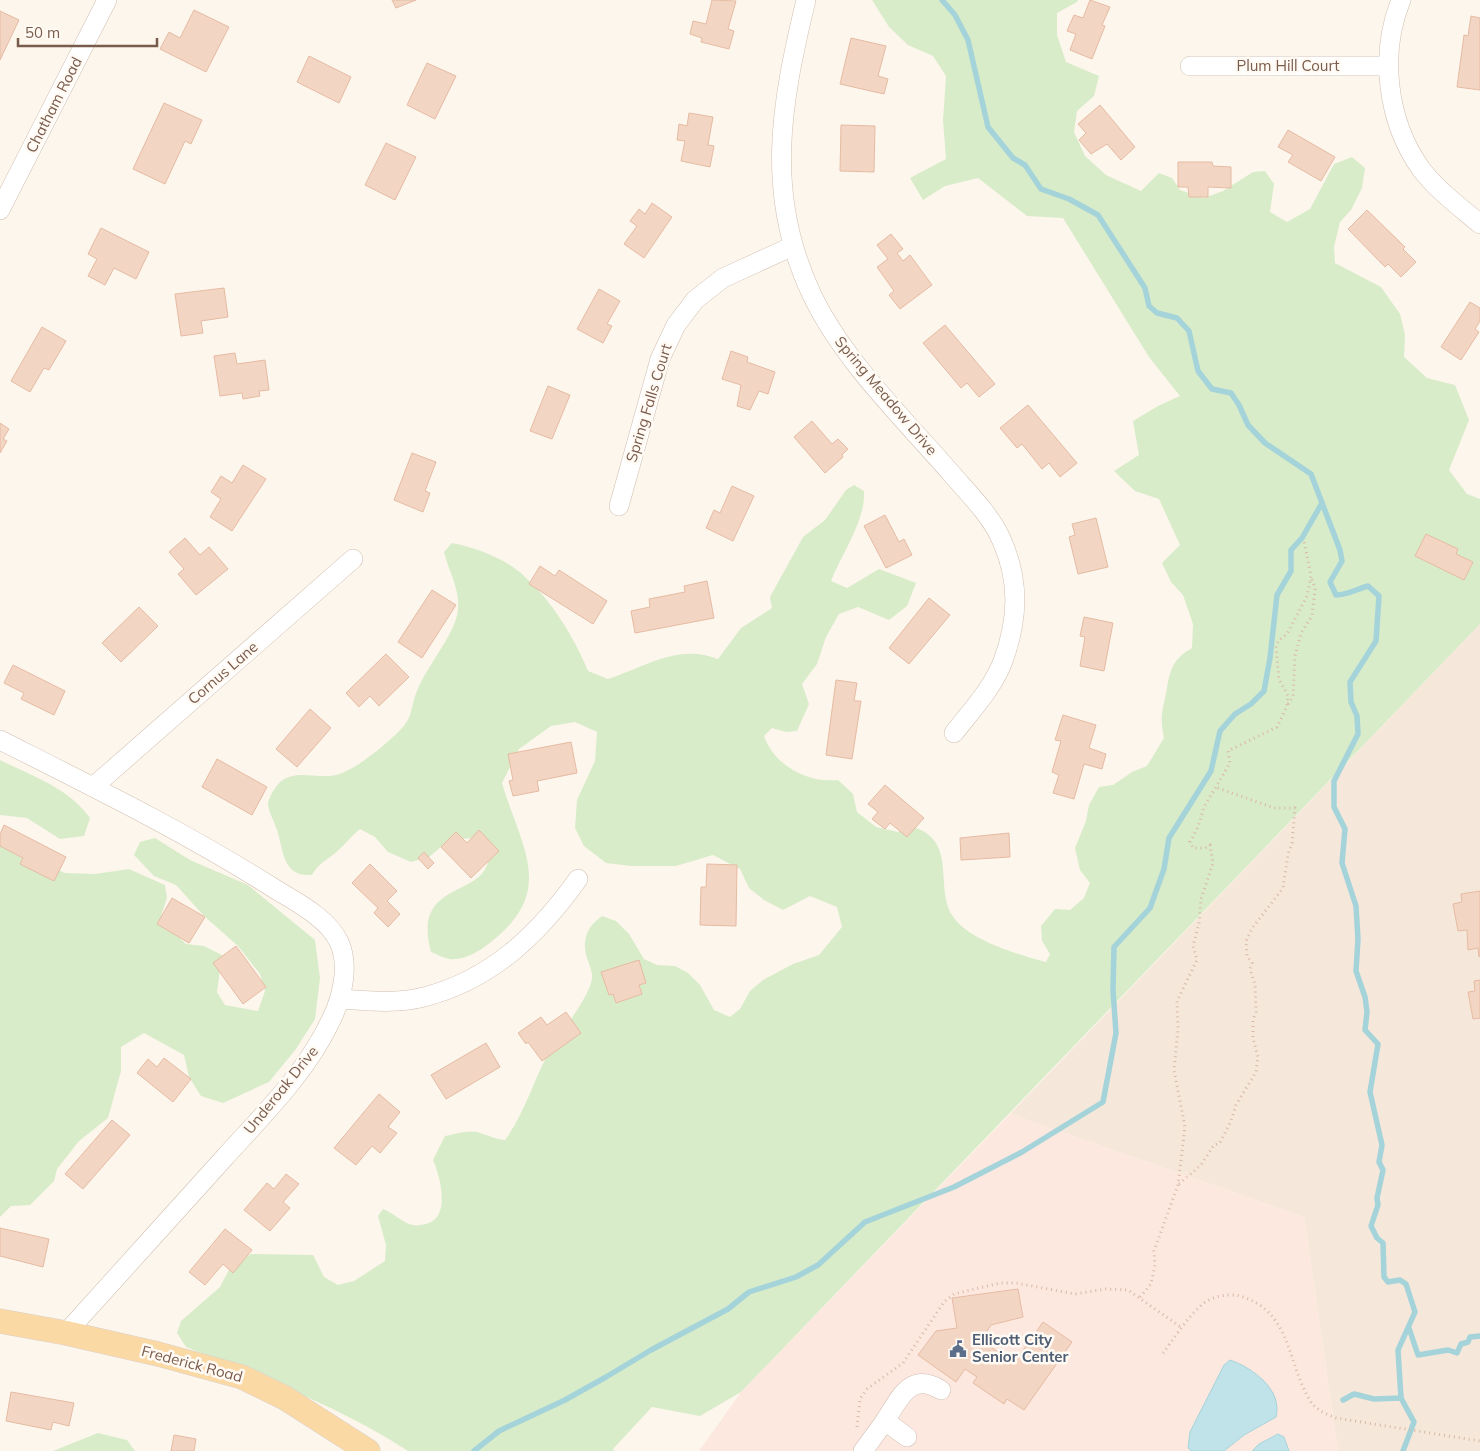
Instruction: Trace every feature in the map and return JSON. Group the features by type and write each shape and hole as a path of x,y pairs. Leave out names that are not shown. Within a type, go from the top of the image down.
{"main road":[{"name":"Frederick Road","path":"0,1321 66,1333 158,1354 242,1377 285,1398 368,1451"}],"street":[{"name":"Chatham Road","path":"0,210 107,0"},
{"name":"Spring Meadow Drive","path":"806,0 787,94 780,145 782,189 793,246 813,296 838,338 983,510 1002,539 1012,571 1017,604 1002,663 987,689 954,733"},
{"path":"1401,0 1390,37 1387,66 1395,110 1406,142 1422,169 1447,197 1480,224"},
{"name":"Plum Hill Court","path":"1190,66 1387,66"},
{"name":"Spring Falls Court","path":"619,506 660,359 676,325 695,300 724,278 793,246"},
{"name":"Cornus Lane","path":"94,787 353,559"},
{"name":"Underoak Drive","path":"0,740 94,787 228,859 313,913 331,930 340,943 344,976 340,1000 318,1044 290,1084 66,1333"},
{"path":"340,1000 383,1002 423,997 460,984 489,969 535,934 556,910 578,879"},
{"path":"863,1451 913,1384 922,1382 940,1390"},
{"path":"884,1421 907,1437"}],"path":[{"path":"1140,1297 1151,1284 1155,1265 1154,1251 1178,1184 1185,1127 1174,1070 1178,1029 1177,1001 1197,960 1193,946 1199,924 1201,899 1213,863 1210,845 1205,848 1193,848 1190,842 1204,806 1230,763 1228,751 1277,727 1293,697 1295,656 1301,633 1312,616 1316,589 1311,576 1304,541"},
{"path":"1287,706 1288,696 1279,679 1276,646 1279,640 1287,634 1307,596 1311,576"},
{"path":"1178,1184 1201,1165 1214,1145 1220,1143 1231,1121 1236,1105 1256,1072 1258,1057 1253,1038 1253,1020 1256,1012 1254,985 1250,969 1252,963 1246,956 1246,941 1253,927 1283,888 1288,854 1292,843 1295,808 1274,808 1215,787"},
{"path":"857,1431 860,1399 867,1389 902,1363 944,1302 954,1294 1000,1283 1016,1283 1075,1294 1106,1289 1128,1290 1182,1328"},
{"path":"1163,1353 1204,1303 1218,1297 1233,1294 1250,1299 1267,1311 1281,1327 1309,1400 1320,1412 1336,1418 1480,1442"}],"shaded area":[{"path":"1480,624 1480,1451 1338,1451 1304,1217 1010,1114"},
{"path":"1010,1114 1304,1217 1338,1451 699,1451 741,1392"}],"green space":[{"path":"872,0 1078,0 1057,13 1057,35 1066,62 1099,76 1094,96 1077,111 1074,132 1085,156 1106,175 1141,191 1159,173 1172,178 1180,190 1204,198 1223,191 1253,172 1265,171 1274,184 1270,212 1287,222 1310,209 1334,164 1352,157 1365,168 1362,188 1351,210 1340,222 1334,247 1335,263 1381,287 1400,314 1405,335 1404,357 1427,378 1455,385 1469,420 1449,470 1467,494 1480,499 1480,624 741,1392 700,1416 652,1407 613,1449 614,1451 408,1451 327,1406 186,1347 177,1333 181,1321 220,1287 232,1264 251,1254 313,1255 324,1277 338,1285 354,1281 385,1261 386,1245 378,1216 383,1209 413,1225 422,1225 433,1220 439,1214 442,1196 433,1160 445,1136 477,1132 505,1140 518,1119 549,1052 588,991 592,977 585,951 585,939 593,924 602,916 616,921 629,934 644,959 657,965 675,966 688,973 700,985 714,1010 730,1017 740,1009 750,991 763,980 793,964 819,955 842,927 837,907 810,896 783,910 764,900 749,888 740,869 713,855 676,866 632,866 606,863 584,846 575,828 577,800 595,761 597,732 575,722 551,726 519,749 502,783 524,848 528,867 528,886 523,904 511,923 491,942 471,955 449,959 431,952 428,928 431,912 440,901 476,879 485,870 489,851 485,836 448,841 429,857 411,862 388,852 375,837 360,829 338,851 319,866 312,875 302,875 295,872 283,854 268,805 270,796 278,784 287,778 302,775 334,775 349,770 382,747 406,724 421,682 447,639 456,619 458,610 457,595 444,552 452,543 499,559 524,576 553,608 576,645 588,671 608,679 662,658 675,655 703,655 718,659 741,628 772,608 770,597 803,537 825,520 846,490 854,485 864,491 864,502 857,525 831,581 847,588 879,569 916,583 907,606 889,620 858,607 839,614 826,637 817,664 802,684 809,704 797,731 786,732 772,728 764,736 776,756 794,770 815,779 838,780 853,794 857,812 876,827 898,832 910,826 925,832 935,841 940,852 947,903 952,915 959,924 969,932 994,945 1035,959 1046,962 1050,954 1042,941 1041,926 1055,909 1070,910 1084,898 1090,883 1080,870 1075,848 1086,821 1089,805 1099,787 1113,785 1132,772 1147,766 1164,738 1162,713 1170,675 1177,660 1192,648 1193,624 1183,595 1171,582 1162,563 1180,545 1159,499 1135,491 1114,471 1139,455 1133,421 1158,406 1180,396 1149,357 1063,218 1027,216 978,178 945,186 923,200 910,178 946,159 943,120 946,76 933,56 908,45 889,27"},
{"path":"0,760 49,784 72,799 90,818 84,836 60,839 27,818 0,815"},
{"path":"155,838 190,860 248,885 315,940 320,978 315,1019 296,1049 269,1082 223,1103 201,1096 189,1077 184,1055 144,1033 121,1047 121,1071 108,1118 79,1141 57,1169 54,1181 30,1205 11,1206 0,1217 0,845 65,873 95,874 129,869 165,885 167,898 160,919 186,944 204,946 222,955 217,992 225,1005 258,1011 265,991 260,974 238,946 204,916 176,885 154,876 134,855 140,842"},
{"path":"98,1433 127,1440 135,1451 53,1451"}],"water":[{"path":"1230,1360 1257,1374 1271,1389 1277,1407 1276,1417 1244,1435 1224,1451 1191,1451 1188,1448 1190,1432 1224,1365"},
{"path":"1278,1434 1284,1437 1289,1451 1252,1451 1259,1444"}],"building":[{"path":"392,0 416,0 396,8"},
{"path":"712,0 736,1 728,29 734,31 729,49 701,42 702,38 690,34 693,21 706,24"},
{"path":"1090,0 1110,7 1102,25 1105,26 1092,59 1070,50 1076,34 1067,31 1074,15 1083,18"},
{"path":"194,10 229,27 206,72 160,49 169,32 180,38"},
{"path":"0,11 19,20 0,60"},
{"path":"1471,16 1480,18 1480,90 1457,87 1464,35 1468,36"},
{"path":"851,38 886,46 878,76 888,79 884,94 840,84"},
{"path":"309,56 351,77 339,103 297,82"},
{"path":"427,63 456,76 435,119 407,105"},
{"path":"164,103 202,120 191,144 185,141 165,184 133,169"},
{"path":"1100,105 1135,147 1121,160 1107,144 1091,154 1079,140 1086,133 1078,124"},
{"path":"689,113 713,117 708,145 714,146 710,167 681,161 685,141 677,140 679,124 687,126"},
{"path":"841,125 875,126 874,172 840,171"},
{"path":"1288,130 1335,157 1321,181 1288,162 1293,155 1278,147"},
{"path":"386,143 416,157 395,200 365,185"},
{"path":"1178,162 1212,162 1213,166 1231,167 1231,188 1208,187 1208,197 1189,197 1188,187 1178,187"},
{"path":"652,203 672,217 644,258 624,244 637,226 630,221 639,209 645,214"},
{"path":"1367,210 1405,247 1403,249 1416,262 1401,277 1388,264 1385,267 1348,229"},
{"path":"101,228 149,252 136,279 114,268 105,285 88,276 97,259 88,254"},
{"path":"891,234 903,249 897,253 903,261 910,255 932,285 900,309 889,295 894,291 877,267 888,259 877,245"},
{"path":"224,288 228,317 201,321 203,333 181,336 175,294"},
{"path":"599,289 620,301 607,324 612,326 603,343 577,329"},
{"path":"1470,302 1480,308 1480,321 1475,329 1479,332 1461,360 1441,347"},
{"path":"945,325 995,384 979,397 967,383 961,388 923,343"},
{"path":"42,327 66,341 49,370 44,368 30,392 11,381"},
{"path":"731,351 748,357 747,362 775,372 768,394 759,391 750,410 737,406 741,385 722,379"},
{"path":"235,353 237,364 265,360 269,390 259,391 260,396 243,399 242,393 220,396 214,356"},
{"path":"548,386 570,395 552,439 530,431"},
{"path":"1028,405 1077,463 1060,477 1049,463 1042,469 1022,444 1017,448 1000,428"},
{"path":"812,421 832,444 838,439 848,449 842,455 843,457 825,473 794,437"},
{"path":"0,423 9,429 3,439 7,441 0,453"},
{"path":"412,453 436,462 425,491 430,493 423,512 394,500"},
{"path":"243,465 266,479 232,531 210,517 221,499 211,492 221,476 232,483"},
{"path":"732,486 754,496 733,541 706,528 714,510 720,513"},
{"path":"885,515 899,542 904,539 912,555 886,568 864,526"},
{"path":"1096,518 1108,567 1078,574 1069,537 1075,535 1072,524"},
{"path":"1426,534 1458,549 1456,554 1473,562 1464,580 1415,556"},
{"path":"185,538 200,555 209,547 228,569 196,595 178,574 184,569 169,552"},
{"path":"540,566 555,576 559,570 607,601 593,624 529,584"},
{"path":"707,581 714,618 635,633 631,611 650,607 649,599 685,592 684,586"},
{"path":"432,590 456,605 422,658 398,642"},
{"path":"929,598 950,615 909,664 889,648"},
{"path":"139,607 158,626 121,662 102,643"},
{"path":"1084,617 1113,623 1104,671 1080,666 1085,637 1080,636"},
{"path":"386,654 409,677 379,706 370,696 359,707 346,693"},
{"path":"13,665 65,691 54,715 21,699 24,693 4,683"},
{"path":"836,680 857,683 854,701 861,701 852,759 826,755"},
{"path":"310,709 331,728 297,767 276,749"},
{"path":"1063,715 1096,725 1089,748 1106,754 1102,769 1084,764 1074,799 1053,793 1059,775 1052,772 1061,741 1055,740"},
{"path":"571,742 577,773 537,781 539,791 513,796 509,781 513,780 508,754"},
{"path":"217,759 267,787 252,815 202,787"},
{"path":"885,785 924,818 907,837 890,823 885,829 872,819 878,812 868,804"},
{"path":"4,825 66,857 54,881 20,864 23,858 0,846 0,834"},
{"path":"479,830 499,851 471,878 441,847 456,832 467,843"},
{"path":"1009,833 1010,857 961,860 960,838"},
{"path":"424,852 434,863 428,869 418,858"},
{"path":"370,864 397,891 387,901 400,914 388,927 374,913 378,908 352,883"},
{"path":"707,864 737,865 736,926 700,925 701,887 706,887"},
{"path":"1480,891 1479,957 1478,948 1468,950 1467,930 1458,931 1453,904 1462,902 1461,894"},
{"path":"172,898 205,917 189,943 157,924"},
{"path":"236,946 266,987 243,1004 213,963"},
{"path":"639,960 646,983 639,985 642,994 616,1003 613,994 609,995 601,972"},
{"path":"1480,980 1480,1018 1473,1019 1468,992 1475,991 1474,981"},
{"path":"566,1012 581,1033 542,1061 528,1042 526,1044 518,1033 541,1017 547,1025"},
{"path":"486,1043 500,1067 446,1099 431,1075"},
{"path":"164,1058 191,1079 173,1102 137,1073 148,1059 157,1067"},
{"path":"379,1094 400,1112 388,1127 397,1133 380,1153 372,1146 356,1165 334,1148"},
{"path":"112,1120 130,1135 83,1189 65,1174"},
{"path":"286,1174 299,1184 283,1202 290,1208 270,1231 244,1210 267,1183 274,1189"},
{"path":"0,1228 49,1239 43,1267 0,1256"},
{"path":"225,1229 252,1250 233,1273 223,1264 205,1285 189,1272"},
{"name":"Ellicott City Senior Center","path":"1018,1289 1023,1317 991,1325 981,1340 1014,1363 1043,1322 1072,1342 1024,1410 1007,1399 1004,1404 973,1383 977,1377 965,1369 956,1382 918,1355 936,1331 957,1328 952,1298"},
{"path":"11,1392 74,1403 69,1426 53,1422 51,1430 6,1421"},
{"path":"174,1435 196,1439 194,1451 171,1451"}],"waterway":[{"path":"942,0 955,15 968,40 988,127 1013,158 1025,165 1041,189 1069,199 1098,215 1145,288 1149,306 1157,313 1177,318 1189,331 1198,371 1212,389 1231,393 1248,425 1265,443 1311,474 1340,550 1342,561 1330,582 1336,595 1368,586 1379,596 1376,641 1350,682 1351,702 1357,716 1358,734 1334,781 1334,807 1345,829 1342,863 1356,906 1358,939 1356,971 1365,997 1367,1012 1365,1030 1378,1044 1370,1092 1382,1145 1379,1162 1383,1170 1377,1198 1378,1205 1371,1226 1377,1238 1383,1243 1384,1277 1388,1282 1400,1280 1406,1284 1415,1312 1398,1350 1401,1398 1414,1422 1403,1451"},
{"path":"474,1451 499,1431 565,1400 651,1350 728,1309 749,1292 796,1277 818,1265 865,1222 954,1187 1022,1152 1103,1102 1116,1033 1113,990 1114,947 1150,908 1164,869 1169,838 1211,771 1220,731 1235,714 1251,704 1264,691 1270,658 1277,595 1291,571 1291,550 1302,538 1322,503"},
{"path":"1409,1328 1418,1355 1448,1350 1457,1353 1461,1344 1468,1342 1470,1337 1480,1336"},
{"path":"1343,1400 1354,1394 1374,1399 1401,1398"}],"place":[{"name":"Ellicott City Senior Center","path":"958,1349"}]}
